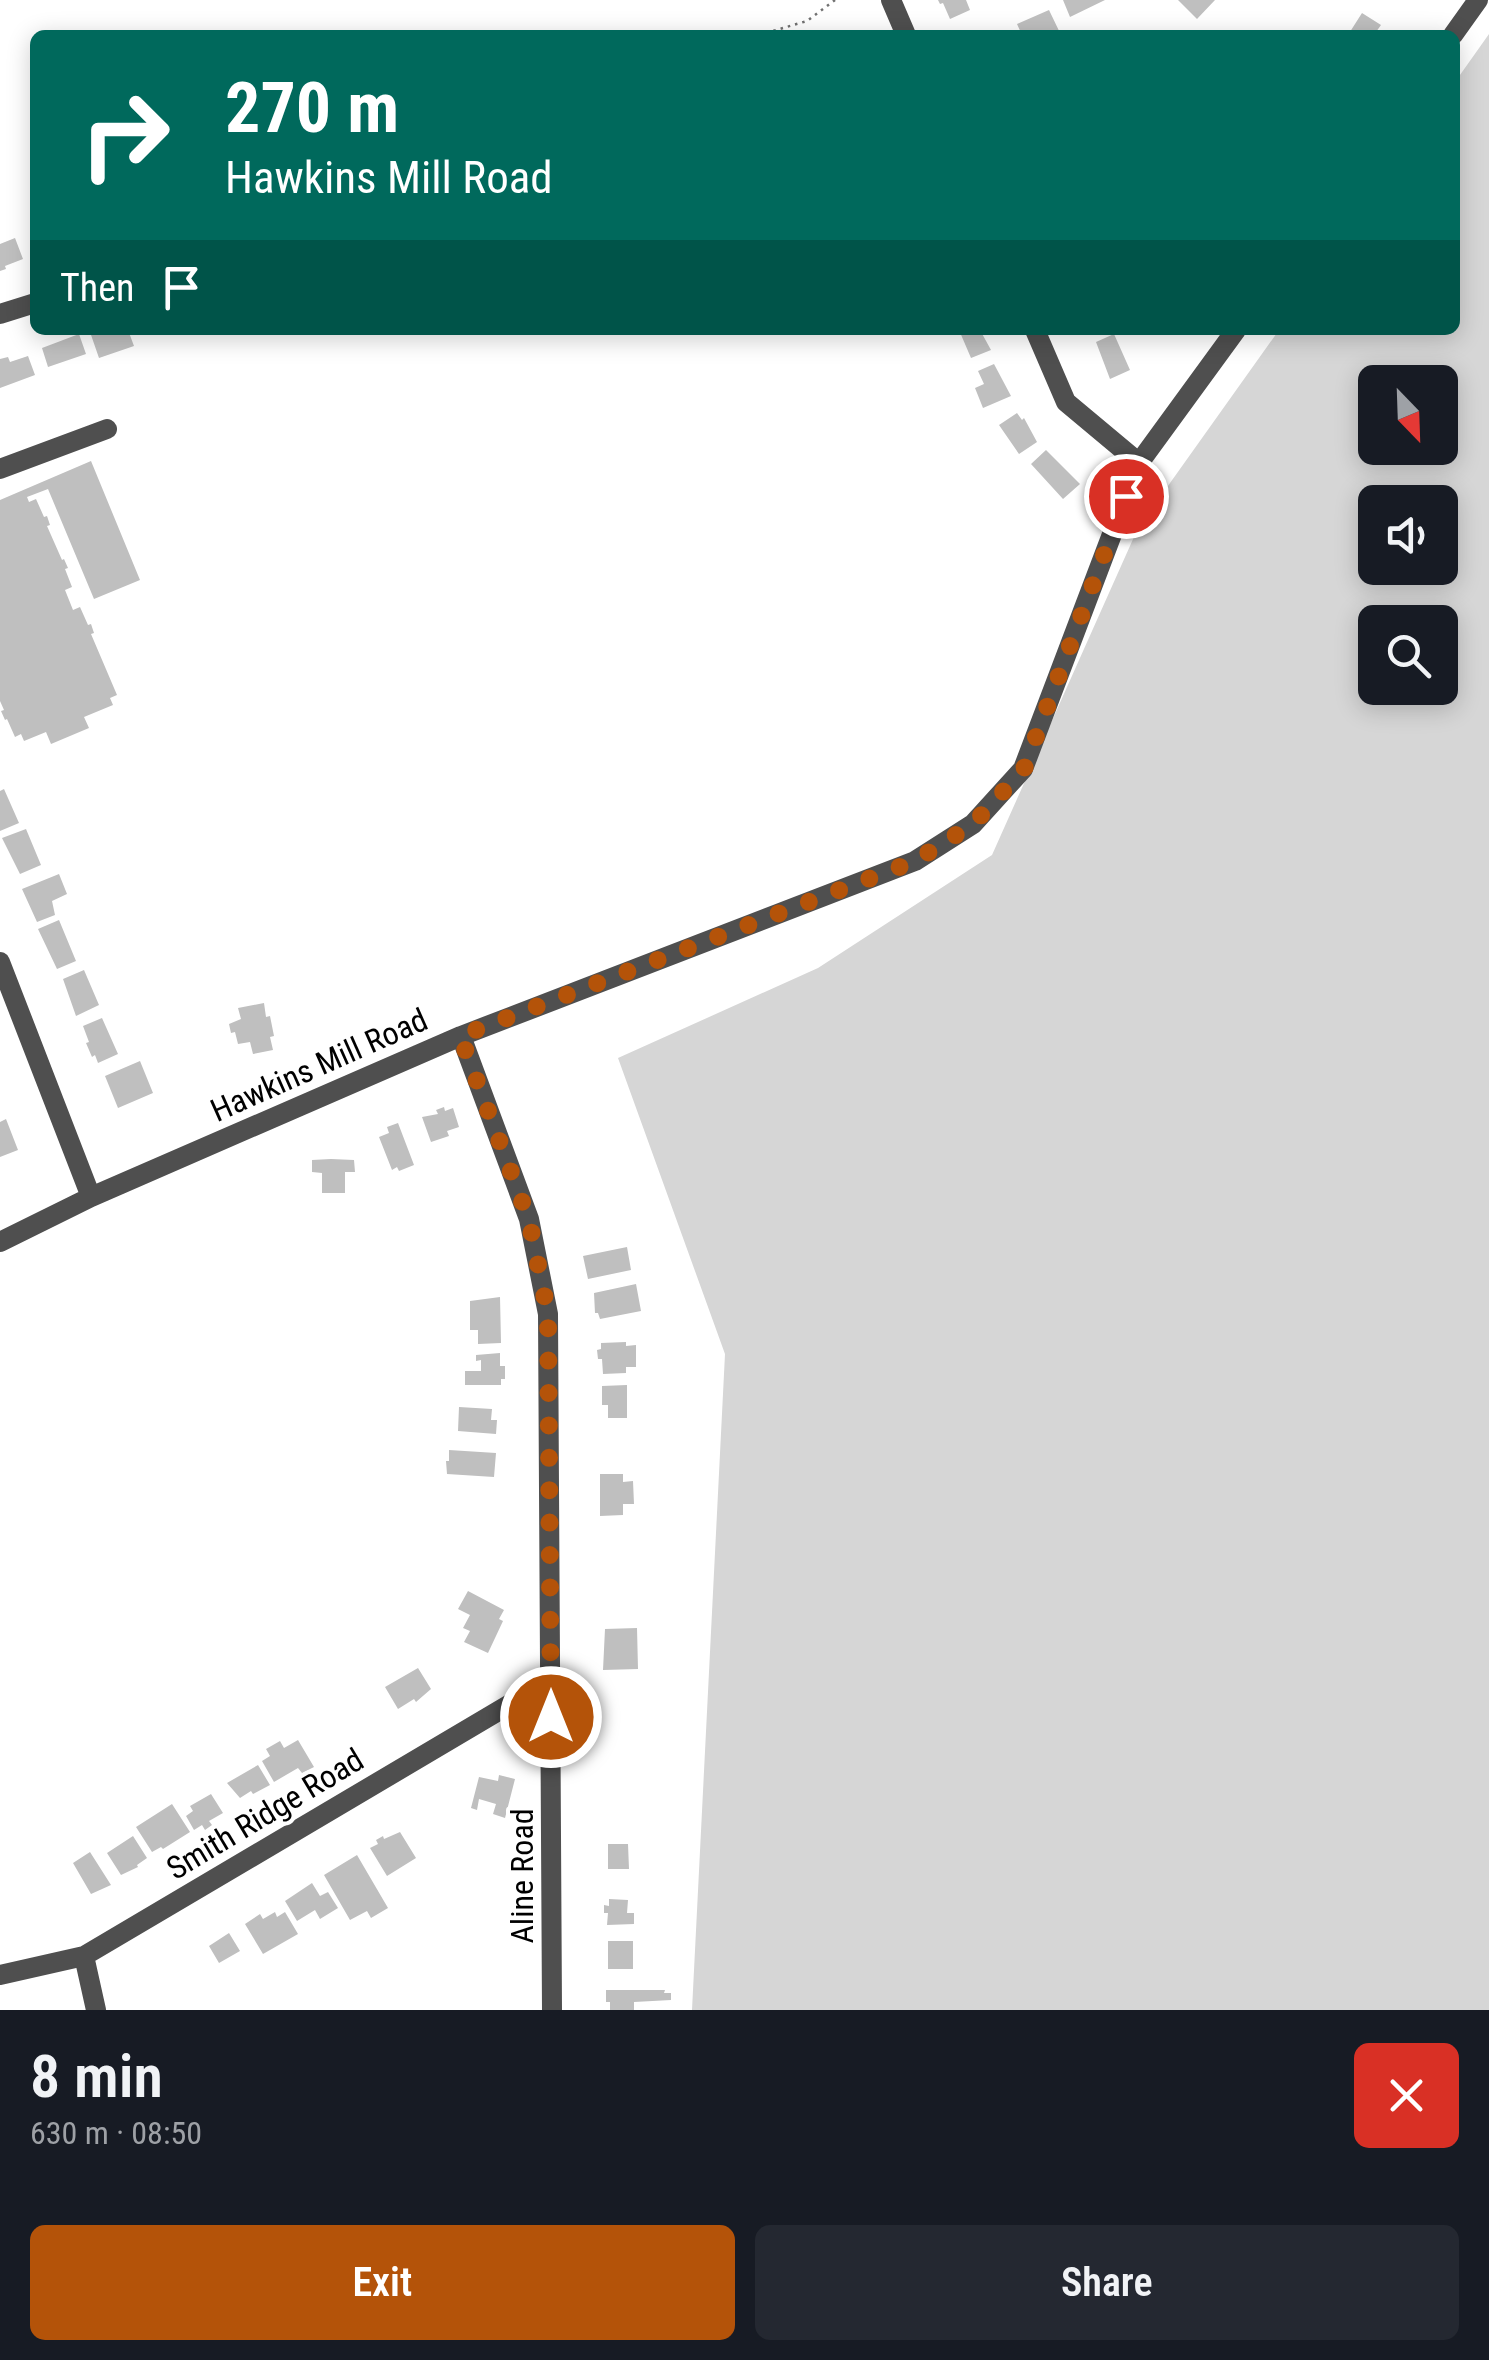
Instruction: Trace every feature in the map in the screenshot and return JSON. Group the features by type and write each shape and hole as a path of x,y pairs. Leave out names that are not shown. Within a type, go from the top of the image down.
{"street":[{"path":"891,0 904,30"},
{"path":"1457,30 1478,0"},
{"path":"0,314 30,305"},
{"path":"1036,335 1066,402 1139,462"},
{"name":"Hawkins Mill Road","path":"0,1242 91,1197 460,1036 915,861 973,824 1024,769 1139,462 1232,335"},
{"path":"0,469 107,429"},
{"path":"0,962 91,1197"},
{"name":"Aline Road","path":"460,1036 529,1220 548,1314 552,2010"},
{"name":"Smith Ridge Road","path":"0,1975 84,1956 551,1680"},
{"path":"84,1956 96,2010"}],"path":[{"path":"776,30 807,21 835,0"}],"shaded area":[{"path":"1489,34 1489,2010 692,2010 725,1354 618,1058 818,968 992,855 1138,528 1275,335 1460,335 1460,75"}],"building":[{"path":"938,0 966,0 970,10 950,19"},
{"path":"1063,0 1105,0 1070,17"},
{"path":"1178,0 1215,0 1197,19"},
{"path":"1049,10 1059,30 1020,30 1017,24"},
{"path":"1362,13 1381,25 1377,30 1351,30"},
{"path":"15,238 23,259 0,271 0,244"},
{"path":"79,335 86,354 48,367 42,348"},
{"path":"91,335 130,335 134,346 99,358"},
{"path":"961,335 983,335 991,350 971,358"},
{"path":"1114,335 1130,370 1110,379 1096,342"},
{"path":"28,356 35,375 0,388 0,359 8,357 10,362"},
{"path":"994,364 1011,396 983,408 975,388 984,384 978,371"},
{"path":"1017,413 1037,442 1019,454 999,425"},
{"path":"1046,450 1080,484 1063,499 1031,464"},
{"path":"91,461 140,580 94,599 48,489 27,497 29,502 36,499 44,517 47,516 47,526 68,568 65,569 72,587 65,590 73,610 80,607 88,625 91,624 91,634 117,695 110,698 113,705 84,717 89,728 51,744 46,732 24,741 21,734 15,737 0,701 0,500"},
{"path":"4,789 19,823 0,831 0,791"},
{"path":"26,829 41,865 20,874 2,838"},
{"path":"59,874 67,894 52,901 55,915 37,922 22,889"},
{"path":"59,920 76,961 57,969 38,929"},
{"path":"84,970 99,1005 76,1016 63,979"},
{"path":"264,1003 274,1036 270,1037 273,1050 253,1054 250,1042 238,1044 229,1024 241,1019 238,1008"},
{"path":"102,1018 118,1054 98,1063 86,1043 89,1042 83,1026"},
{"path":"140,1061 153,1093 118,1108 105,1076"},
{"path":"444,1107 445,1111 453,1108 459,1127 447,1131 449,1136 431,1142 422,1117 438,1114 436,1110"},
{"path":"6,1119 18,1150 0,1157 0,1122"},
{"path":"398,1123 414,1165 399,1171 397,1167 392,1170 379,1137 389,1133 387,1127"},
{"path":"312,1160 354,1160 355,1172 345,1172 345,1193 322,1193 322,1173 312,1172"},
{"path":"627,1247 631,1270 588,1279 583,1256"},
{"path":"636,1284 641,1311 600,1319 595,1313 594,1293"},
{"path":"500,1297 501,1343 478,1344 478,1330 470,1330 470,1301"},
{"path":"626,1342 626,1346 636,1345 636,1367 626,1367 626,1373 603,1374 597,1350 601,1343"},
{"path":"500,1353 500,1366 505,1366 501,1385 465,1385 465,1371 481,1371 481,1360 476,1361 476,1355"},
{"path":"627,1385 627,1418 608,1418 608,1405 602,1405 602,1386"},
{"path":"459,1407 492,1409 491,1420 497,1420 496,1434 458,1431"},
{"path":"449,1450 496,1453 494,1477 447,1474"},
{"path":"600,1474 623,1474 623,1482 633,1481 634,1504 623,1504 623,1515 600,1516"},
{"path":"468,1591 504,1610 488,1653 464,1642 470,1631 463,1628 470,1615 458,1609"},
{"path":"637,1628 638,1669 603,1670 605,1629"},
{"path":"418,1668 431,1689 416,1702 414,1699 398,1709 385,1687"},
{"path":"298,1740 314,1767 302,1773 298,1768 274,1782 262,1761 270,1756 266,1749 280,1741 284,1748"},
{"path":"258,1765 270,1785 240,1798 227,1783"},
{"path":"499,1775 515,1779 505,1818 493,1814 496,1804 479,1799 477,1810 471,1808 479,1777 498,1781"},
{"path":"211,1794 223,1813 209,1821 212,1825 205,1830 202,1825 194,1830 186,1816 193,1811 190,1806"},
{"path":"172,1804 190,1832 152,1852 136,1827"},
{"path":"400,1832 416,1858 387,1876 370,1848 383,1836 384,1839"},
{"path":"133,1836 147,1858 121,1875 107,1853"},
{"path":"608,1844 628,1844 629,1869 608,1869"},
{"path":"90,1852 111,1885 91,1894 73,1863"},
{"path":"357,1855 388,1908 371,1918 367,1911 350,1920 324,1875"},
{"path":"312,1883 320,1896 328,1892 338,1908 320,1919 315,1910 297,1921 285,1901"},
{"path":"609,1899 628,1900 627,1913 634,1913 634,1924 607,1925 604,1905 609,1906"},
{"path":"275,1912 277,1917 285,1912 298,1934 263,1954 245,1924 260,1914 263,1919"},
{"path":"229,1933 240,1951 219,1963 209,1946"},
{"path":"608,1941 633,1941 633,1969 608,1969"},
{"path":"606,1990 665,1990 664,1993 671,1993 671,2000 634,2002 634,2010 610,2010"}],"route":[{"path":"551,1717 548,1314 529,1220 460,1036 915,861 973,824 1024,769 1126,496"}]}
